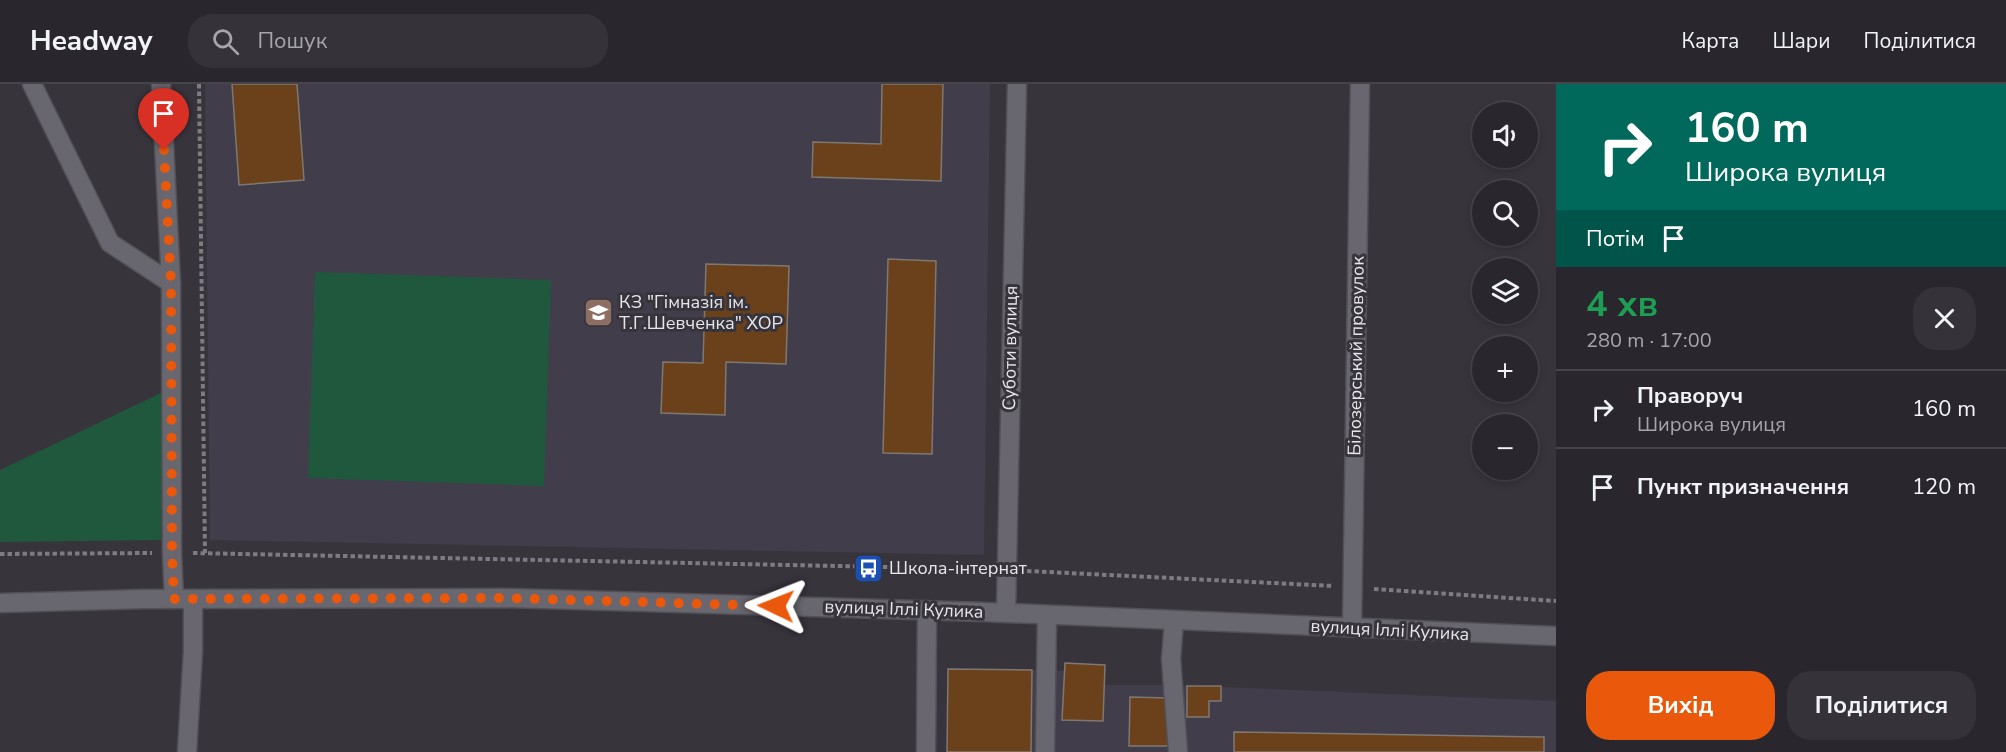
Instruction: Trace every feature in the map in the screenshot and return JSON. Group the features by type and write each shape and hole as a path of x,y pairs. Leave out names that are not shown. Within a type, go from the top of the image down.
{"street":[{"path":"32,84 110,243 171,283"},
{"path":"161,84 171,283 174,599"},
{"name":"Суботи вулиця","path":"1006,612 1005,570 1017,84"},
{"name":"Білозерський провулок","path":"1352,627 1360,84"},
{"name":"вулиця Іллі Кулика","path":"0,603 174,599 504,598 1006,612 1556,636"},
{"path":"187,752 193,651 193,599"},
{"path":"926,752 927,610"},
{"path":"1045,752 1047,615"},
{"path":"1174,621 1171,659 1178,752"}],"path":[{"path":"199,84 205,553"},
{"path":"0,554 205,553 1005,570 1353,587 1556,601"}],"shaded area":[{"name":"КЗ \"Гімназія ім. Т.Г.Шевченка\" ХОР","path":"205,84 990,84 984,555 210,540"},
{"path":"1065,663 1105,665 1105,685 1174,685 1556,701 1556,752 947,752 948,669 1064,671"}],"green space":[{"path":"315,272 551,280 544,486 308,478"},
{"path":"163,392 161,540 0,542 0,470"}],"building":[{"path":"232,84 297,84 304,180 239,185"},
{"path":"882,84 943,84 941,181 812,177 813,142 881,144"},
{"path":"888,259 936,261 932,454 883,453"},
{"path":"706,264 789,266 786,364 726,362 725,415 661,413 663,362 703,363"},
{"path":"1065,663 1105,665 1103,721 1062,720"},
{"path":"948,669 1032,670 1031,752 947,752"},
{"path":"1187,686 1221,686 1221,701 1209,701 1209,717 1187,717"},
{"path":"1130,697 1170,698 1170,746 1129,746"},
{"path":"1234,732 1544,737 1544,752 1234,752"}],"place":[{"name":"КЗ \"Гімназія ім. Т.Г.Шевченка\" ХОР","path":"598,312"},
{"name":"Школа-інтернат","path":"868,568"}],"route":[{"path":"164,150 171,283 174,599 504,598 776,606"}]}
